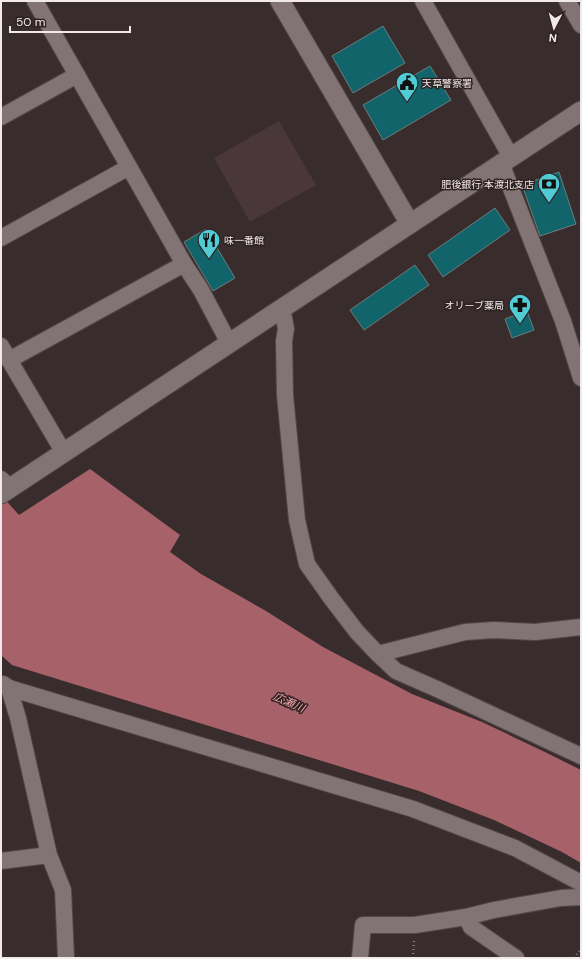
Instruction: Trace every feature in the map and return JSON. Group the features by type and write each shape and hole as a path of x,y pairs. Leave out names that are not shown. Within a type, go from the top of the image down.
{"street":[{"path":"35,1 184,264 201,290 229,343"},
{"path":"280,1 410,224"},
{"path":"423,1 506,160 563,321 581,378"},
{"path":"567,1 581,26"},
{"path":"1,117 77,75"},
{"path":"4,488 64,452 581,111"},
{"path":"1,238 129,167"},
{"path":"64,452 5,353 184,264"},
{"path":"281,309 286,329 284,341 285,395 297,520 307,564 357,632 396,671 581,756"},
{"path":"378,654 465,632 494,630 535,632 581,627"},
{"path":"5,685 18,718 49,855 63,890 66,958"},
{"path":"5,685 414,809 514,848 581,883"},
{"path":"1,861 49,855"},
{"path":"360,958 363,925 415,925 466,917 546,900 581,897"},
{"path":"466,917 471,927 516,958"}],"path":[{"path":"574,958 581,950"}],"shaded area":[{"path":"279,121 316,185 250,222 214,158"}],"water":[{"name":"広瀬川","path":"90,469 180,535 170,552 201,574 266,611 323,647 412,694 482,722 581,770 581,863 562,852 494,820 419,791 12,665 1,655 1,495 19,515"}],"building":[{"name":"天草警察署","path":"383,26 405,63 353,93 332,56"},
{"name":"天草警察署","path":"430,66 451,100 383,140 363,105"},
{"name":"肥後銀行 本渡北支店","path":"559,172 576,224 540,236 522,185"},
{"path":"495,208 510,230 443,277 428,255"},
{"name":"味一番館","path":"206,229 235,278 213,291 184,242"},
{"path":"415,265 429,285 364,330 350,310"},
{"name":"オリーブ薬局","path":"527,311 534,330 512,338 505,319"}],"place":[{"name":"天草警察署","path":"407,102"},
{"name":"肥後銀行 本渡北支店","path":"549,204"},
{"name":"味一番館","path":"209,260"},
{"name":"オリーブ薬局","path":"520,324"}]}
